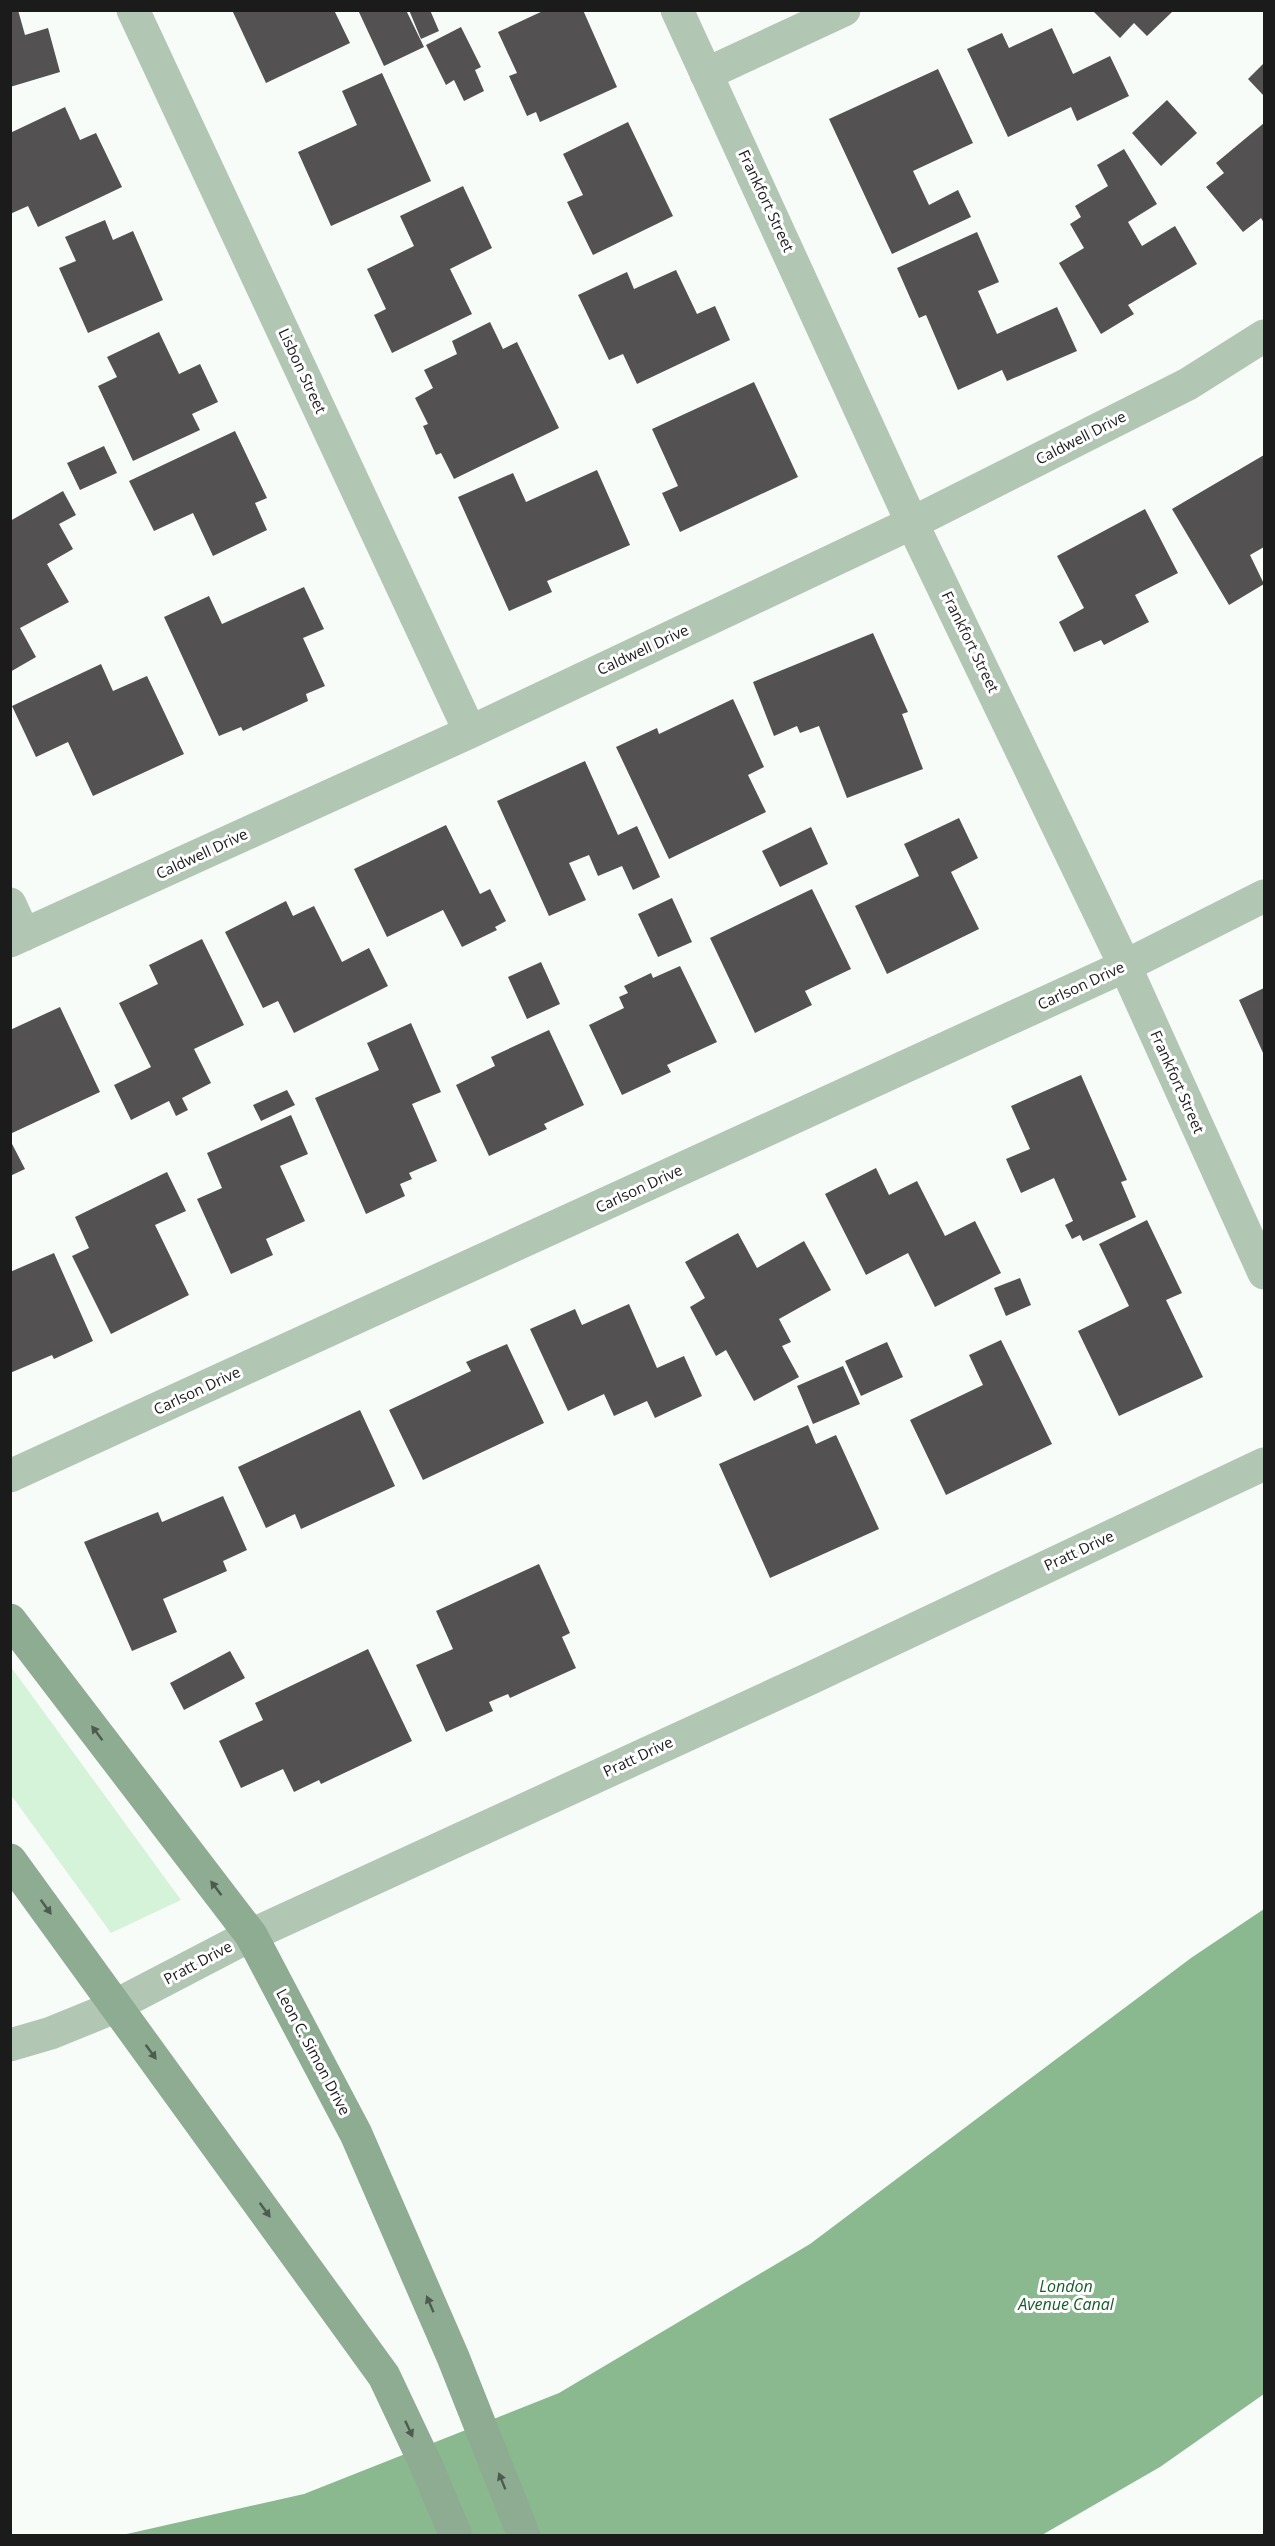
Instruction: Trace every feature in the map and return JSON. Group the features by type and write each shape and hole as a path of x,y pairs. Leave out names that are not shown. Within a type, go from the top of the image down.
{"main road":[{"name":"Leon C. Simon Drive","path":"10,1620 251,1935 356,2134 453,2357 524,2535"},
{"path":"10,1860 117,2004 384,2376 456,2535"}],"street":[{"name":"Lisbon Street","path":"133,10 470,732"},
{"name":"Frankfort Street","path":"677,10 912,523 1125,966 1264,1273"},
{"path":"706,74 844,10"},
{"name":"Caldwell Drive","path":"17,938 470,732 912,523 1188,384 1264,336"},
{"name":"Carlson Drive","path":"10,1476 1125,966 1264,896"},
{"path":"10,904 17,938"},
{"name":"Pratt Drive","path":"10,2045 51,2033 117,2004 251,1935 800,1683 1264,1464"}],"shaded area":[{"path":"10,1667 181,1900 111,1933 11,1795"}],"water":[{"name":"London Avenue Canal","path":"1264,1909 1264,2394 1160,2467 1042,2535 118,2536 304,2494 559,2393 810,2244 1191,1958"}],"building":[{"path":"10,10 18,10 25,35 48,28 60,72 10,87"},
{"path":"232,10 334,10 350,43 266,83"},
{"path":"358,10 406,10 424,47 384,66"},
{"path":"409,10 430,10 439,31 421,39"},
{"path":"545,10 583,10 617,87 540,122 536,112 527,116 509,76 517,73 498,32"},
{"path":"1092,10 1171,10 1172,12 1147,36 1134,23 1120,38"},
{"path":"461,27 481,67 475,70 484,91 464,101 454,80 446,85 426,45"},
{"path":"1052,28 1073,74 1110,56 1129,96 1077,121 1071,107 1008,137 967,49 1002,33 1009,48"},
{"path":"1264,63 1264,96 1248,79"},
{"path":"938,69 973,143 913,171 929,205 958,190 971,217 892,254 829,119"},
{"path":"382,73 431,181 331,226 298,152 357,125 342,91"},
{"path":"1167,100 1197,133 1161,166 1132,133"},
{"path":"65,107 80,140 96,133 122,187 38,227 28,206 10,214 10,133"},
{"path":"628,122 673,216 593,255 567,202 583,195 563,154"},
{"path":"1264,123 1264,223 1261,218 1243,232 1206,187 1224,173 1216,163"},
{"path":"1124,149 1157,204 1128,222 1142,246 1175,226 1197,264 1128,305 1134,314 1101,334 1059,263 1084,248 1070,224 1081,217 1075,206 1108,186 1097,165"},
{"path":"463,186 492,248 450,269 472,314 392,353 374,315 386,309 367,269 414,246 400,216"},
{"path":"105,220 113,240 133,231 163,300 88,333 59,268 76,261 65,237"},
{"path":"977,232 999,282 978,291 997,334 1057,307 1077,351 1007,381 1002,370 958,390 926,315 919,318 897,268"},
{"path":"676,270 697,314 715,306 730,340 637,384 623,354 609,360 578,295 627,272 634,289"},
{"path":"490,322 503,349 517,342 559,428 454,479 441,453 436,455 423,426 428,424 415,398 433,388 424,370 457,354 452,341"},
{"path":"159,332 179,374 200,364 218,402 192,414 200,430 133,461 98,386 117,377 107,357"},
{"path":"754,382 798,477 680,532 662,493 678,486 652,429"},
{"path":"235,431 267,498 255,503 267,530 213,556 193,513 154,531 129,481"},
{"path":"104,446 117,473 80,490 67,463"},
{"path":"1264,455 1264,547 1250,555 1264,584 1229,605 1172,509"},
{"path":"597,470 630,545 547,581 552,592 509,611 458,497 513,473 526,502"},
{"path":"63,491 76,515 59,524 73,549 47,564 69,602 20,628 36,657 10,672 10,521"},
{"path":"1145,509 1178,573 1135,595 1149,622 1104,645 1101,640 1074,652 1059,622 1084,608 1057,556"},
{"path":"304,587 324,629 303,638 325,686 306,694 308,701 243,731 241,727 219,736 164,617 209,596 222,624"},
{"path":"873,633 908,712 902,714 923,769 847,798 819,726 800,733 797,726 774,736 753,682"},
{"path":"101,664 113,691 147,676 184,754 93,796 68,742 36,757 12,706"},
{"path":"733,699 764,767 748,775 766,812 669,859 616,747 657,728 659,734"},
{"path":"585,761 618,835 637,826 660,877 633,890 622,866 598,876 589,855 569,863 586,900 549,916 497,801"},
{"path":"959,818 978,858 951,872 979,929 887,974 855,906 919,876 904,844"},
{"path":"446,825 480,894 490,889 506,921 495,927 497,930 462,947 443,910 387,937 354,869"},
{"path":"811,827 828,864 780,887 762,851"},
{"path":"812,889 851,969 805,991 812,1005 755,1033 710,938"},
{"path":"672,898 692,942 658,957 638,914"},
{"path":"286,901 293,916 314,906 342,962 369,948 388,986 294,1033 278,1001 263,1008 225,932"},
{"path":"202,939 244,1025 194,1049 211,1083 182,1098 188,1110 176,1116 169,1101 131,1120 114,1085 151,1067 119,1003 158,984 149,965"},
{"path":"541,962 560,1004 527,1019 508,977"},
{"path":"680,966 717,1042 667,1065 671,1072 622,1095 589,1025 624,1008 619,997 628,993 624,986 651,973 653,978"},
{"path":"1264,988 1264,1055 1239,1000"},
{"path":"60,1007 100,1092 10,1134 10,1030"},
{"path":"411,1023 441,1092 412,1104 437,1161 409,1173 412,1179 400,1184 405,1196 366,1214 315,1098 379,1070 367,1043"},
{"path":"549,1030 584,1105 544,1124 547,1129 489,1156 456,1085 495,1066 491,1057"},
{"path":"1081,1075 1127,1180 1121,1182 1136,1217 1083,1241 1080,1235 1072,1239 1065,1225 1073,1221 1054,1178 1021,1193 1006,1159 1030,1149 1011,1106"},
{"path":"287,1090 295,1105 261,1121 253,1105"},
{"path":"291,1115 308,1154 280,1166 305,1221 266,1239 273,1255 231,1274 197,1199 222,1188 207,1153"},
{"path":"10,1140 25,1169 10,1176"},
{"path":"876,1168 889,1195 917,1181 945,1236 975,1221 1001,1273 935,1307 908,1253 866,1275 825,1194"},
{"path":"167,1172 186,1211 155,1225 189,1295 111,1334 72,1256 89,1248 75,1217"},
{"path":"1147,1220 1182,1293 1166,1300 1203,1377 1119,1416 1078,1331 1129,1306 1099,1244"},
{"path":"738,1233 757,1268 804,1241 831,1290 779,1319 791,1342 782,1346 799,1377 754,1401 726,1350 716,1356 690,1307 705,1298 685,1262"},
{"path":"54,1253 93,1341 54,1359 52,1355 10,1373 10,1272"},
{"path":"1020,1278 1031,1305 1006,1316 994,1288"},
{"path":"629,1304 657,1368 684,1356 702,1396 655,1418 647,1401 614,1416 604,1394 568,1411 530,1329 575,1309 582,1325"},
{"path":"1001,1340 1052,1444 946,1495 910,1420 983,1385 969,1355"},
{"path":"887,1342 903,1377 861,1396 845,1361"},
{"path":"507,1344 544,1423 423,1480 389,1410 471,1371 466,1362"},
{"path":"843,1366 860,1404 813,1424 797,1386"},
{"path":"360,1410 395,1486 301,1529 295,1514 266,1528 238,1467"},
{"path":"808,1425 816,1444 836,1435 879,1529 770,1578 719,1464"},
{"path":"223,1496 247,1550 223,1561 227,1571 163,1599 177,1632 132,1651 84,1542 158,1512 162,1522"},
{"path":"539,1564 570,1633 562,1637 576,1668 510,1698 508,1694 489,1702 493,1711 446,1732 416,1665 453,1649 436,1611"},
{"path":"368,1649 412,1741 321,1784 319,1780 294,1792 283,1769 241,1788 219,1741 263,1720 255,1703"},
{"path":"230,1651 245,1678 184,1710 170,1683"}]}
